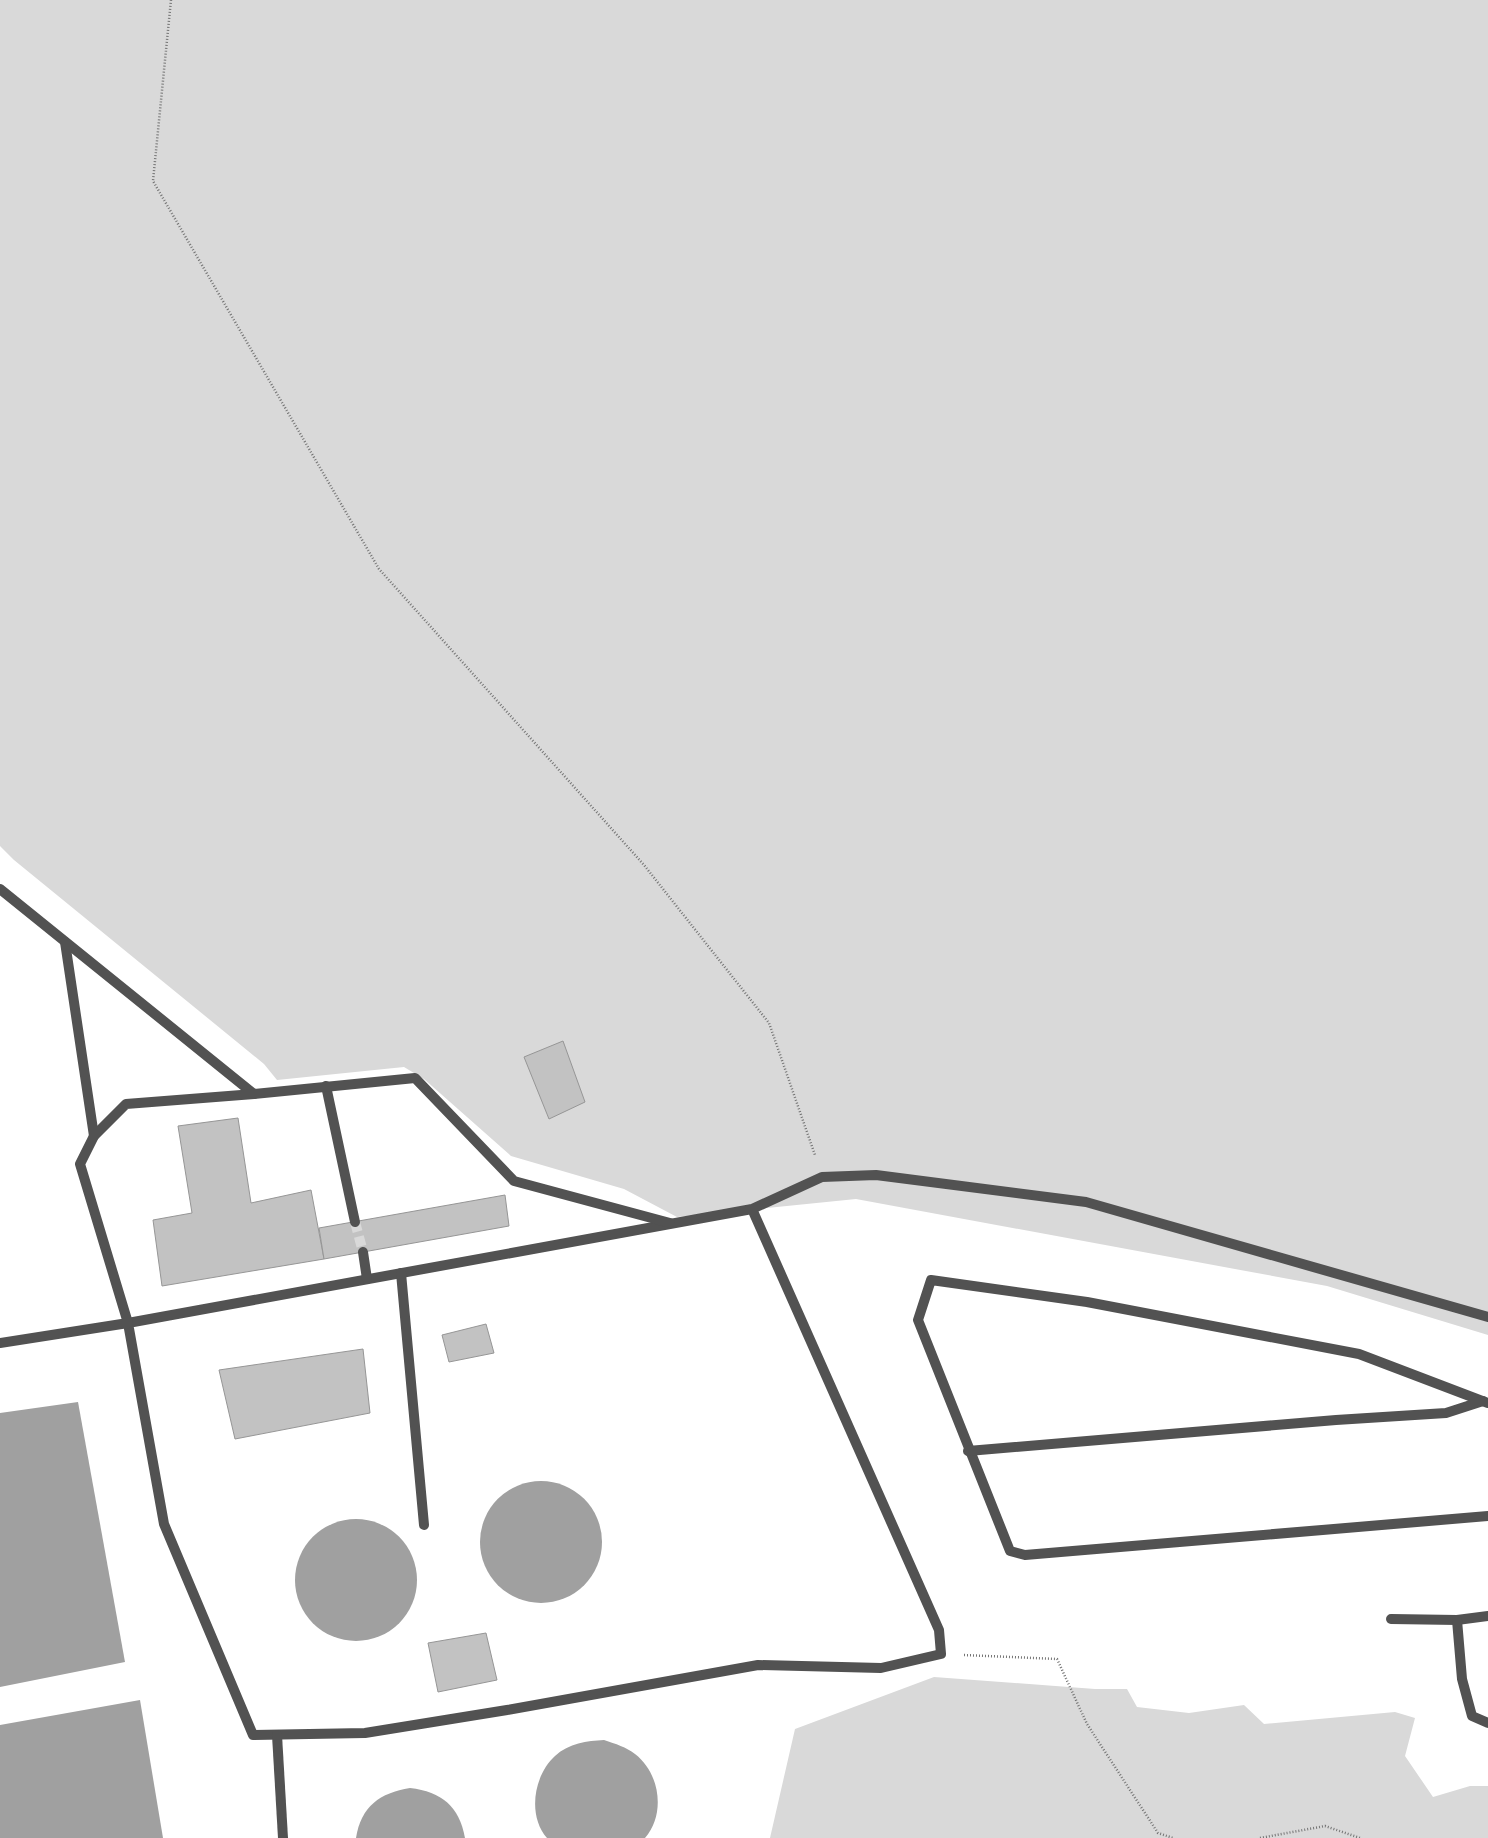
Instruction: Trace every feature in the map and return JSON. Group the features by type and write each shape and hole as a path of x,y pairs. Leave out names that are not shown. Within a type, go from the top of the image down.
{"lane":[{"path":"0,889 254,1094"},
{"path":"65,942 94,1136"},
{"path":"673,1224 514,1181 416,1078 254,1094 126,1104 94,1136 80,1164 128,1323 164,1524 253,1735 364,1733 507,1710 758,1666 881,1668 941,1654 939,1630 752,1209"},
{"path":"326,1086 355,1222"},
{"path":"0,1342 128,1323 752,1209 822,1177 876,1175 1086,1202 1488,1317"},
{"path":"363,1252 366,1279"},
{"path":"401,1273 424,1525"},
{"path":"1485,1402 1359,1354 1087,1302 931,1280 918,1320 968,1451 1010,1551 1025,1555 1488,1516"},
{"path":"968,1451 1328,1421 1446,1413 1485,1402"},
{"path":"1391,1619 1457,1620 1488,1616"},
{"path":"1457,1620 1462,1679 1472,1716 1488,1723"},
{"path":"276,1735 283,1838"}],"path":[{"path":"171,0 153,181 379,569 644,864 769,1023 822,1177"},
{"path":"941,1654 1057,1659 1087,1724 1158,1833 1173,1838"},
{"path":"1260,1838 1324,1826 1360,1838"}],"shaded area":[{"path":"0,0 1488,0 1488,1335 1327,1286 856,1199 677,1217 624,1189 511,1156 424,1079 404,1067 277,1080 264,1064 14,860 0,846"},
{"path":"78,1402 125,1662 0,1687 0,1413"},
{"path":"541,1481 564,1485 575,1491 584,1499 592,1508 598,1519 602,1542 598,1565 592,1576 584,1585 575,1593 564,1599 541,1603 518,1599 507,1593 498,1585 490,1576 484,1565 480,1542 484,1519 490,1508 498,1499 507,1491 518,1485"},
{"path":"356,1519 368,1520 379,1524 390,1529 399,1537 407,1546 412,1557 416,1568 416,1592 412,1603 407,1614 399,1623 390,1631 379,1636 368,1640 356,1641 344,1640 333,1636 322,1631 313,1623 305,1614 300,1603 296,1592 295,1580 296,1568 300,1557 305,1546 313,1537 322,1529 333,1524 344,1520"},
{"path":"934,1677 1095,1689 1127,1689 1137,1707 1189,1713 1244,1705 1264,1724 1395,1712 1415,1718 1405,1756 1433,1797 1470,1786 1488,1786 1488,1838 770,1838 795,1729"},
{"path":"140,1700 163,1838 0,1838 0,1725"},
{"path":"604,1740 621,1746 635,1754 650,1772 655,1783 658,1806 652,1828 645,1838 547,1838 541,1829 535,1807 538,1784 542,1774 555,1756 566,1748 585,1742"},
{"path":"410,1788 431,1793 447,1802 458,1817 465,1838 356,1838 362,1817 367,1809 390,1793"}],"building":[{"path":"563,1041 585,1102 549,1119 524,1057"},
{"path":"238,1118 251,1203 311,1190 324,1259 162,1286 153,1220 192,1213 178,1126"},
{"path":"505,1195 509,1226 324,1259 319,1228"},
{"path":"486,1324 494,1353 449,1362 442,1335"},
{"path":"363,1349 370,1413 235,1439 219,1370"},
{"path":"486,1633 497,1680 438,1692 428,1643"}],"tunnel":[{"path":"355,1222 363,1252"}]}
